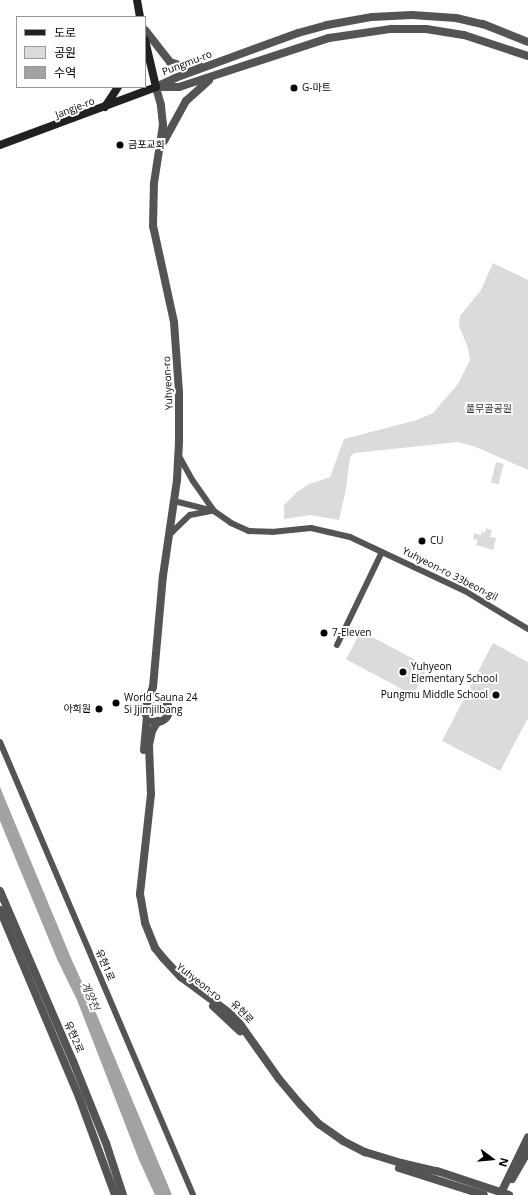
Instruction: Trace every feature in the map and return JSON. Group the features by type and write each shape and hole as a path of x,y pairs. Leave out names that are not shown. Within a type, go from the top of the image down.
{"main road":[{"path":"137,0 140,16"},
{"path":"146,44 156,87"},
{"name":"Jangje-ro","path":"0,145 156,87"},
{"path":"105,107 117,88"}],"street":[{"name":"Pungmu-ro","path":"156,87 175,78 298,33 327,25 385,16 419,15 456,18 482,24 528,42"},
{"name":"Pungmu-ro","path":"156,87 179,87 310,43 345,34 391,29 426,29 457,33 481,39 528,56"},
{"path":"146,31 165,57 176,65 190,66 212,64"},
{"path":"161,148 178,112 186,101 214,76"},
{"name":"Yuhyeon-ro","path":"154,681 154,663 179,456 179,392 174,322 168,289 155,236 153,214 154,183 161,148 163,125 161,105 156,87"},
{"name":"Yuhyeon-ro 33beon-gil","path":"179,456 193,481 214,511 231,523 249,531 272,532 311,528 350,537 465,591 528,629"},
{"name":"Yuhyeon-ro 33beon-gil","path":"174,501 214,511"},
{"path":"169,535 190,515 205,511 214,511"},
{"path":"337,645 382,552"},
{"path":"154,681 168,710 166,717 158,721 152,720 147,715 145,708 154,681"},
{"path":"148,702 155,698 163,700"},
{"name":"Yuhyeon-ro","path":"147,715 144,751 148,794 137,901 141,925 151,949 157,958 177,980 217,1009 236,1026 284,1092 308,1119 328,1136 362,1156 484,1195"},
{"name":"유현로","path":"158,721 152,731 149,745 151,794 140,894 145,923 155,948 181,977 235,1017 279,1079 301,1105 319,1124 343,1141 364,1152 401,1163 437,1171 504,1194"},
{"name":"유현1로","path":"0,742 193,1195"},
{"name":"유현2로","path":"0,891 74,1061 106,1144 123,1195"},
{"name":"유현2로","path":"0,910 79,1097 115,1195"},
{"path":"504,1194 528,1137"},
{"path":"504,1194 516,1175 528,1151"}],"green space":[{"name":"풀무골공원","path":"493,263 528,280 528,470 476,447 458,442 354,453 350,457 346,489 339,520 310,515 284,519 284,505 297,492 309,484 330,477 344,439 417,420 433,413 458,384 470,360 468,348 459,326 460,316 481,290"},
{"path":"496,462 504,464 499,484 491,482"},
{"path":"486,528 492,530 490,537 496,538 493,550 476,545 478,540 473,539 474,533 481,535 481,532 485,533"},
{"path":"361,631 428,667 413,695 346,659"},
{"name":"Pungmu Middle School","path":"493,643 528,662 528,718 500,771 442,741"}],"water":[{"path":"0,787 172,1195 155,1195 139,1160 77,1000 57,959 0,821"}],"place":[{"name":"G-마트","path":"294,88"},
{"name":"금포교회","path":"120,145"},
{"name":"CU","path":"422,541"},
{"name":"7-Eleven","path":"324,633"},
{"name":"Yuhyeon Elementary School","path":"403,672"},
{"name":"Pungmu Middle School","path":"496,695"},
{"name":"World Sauna 24 Si Jjimjilbang","path":"116,703"},
{"name":"아희원","path":"99,709"}],"water label":[{"name":"계양천","path":"90,996"}]}
